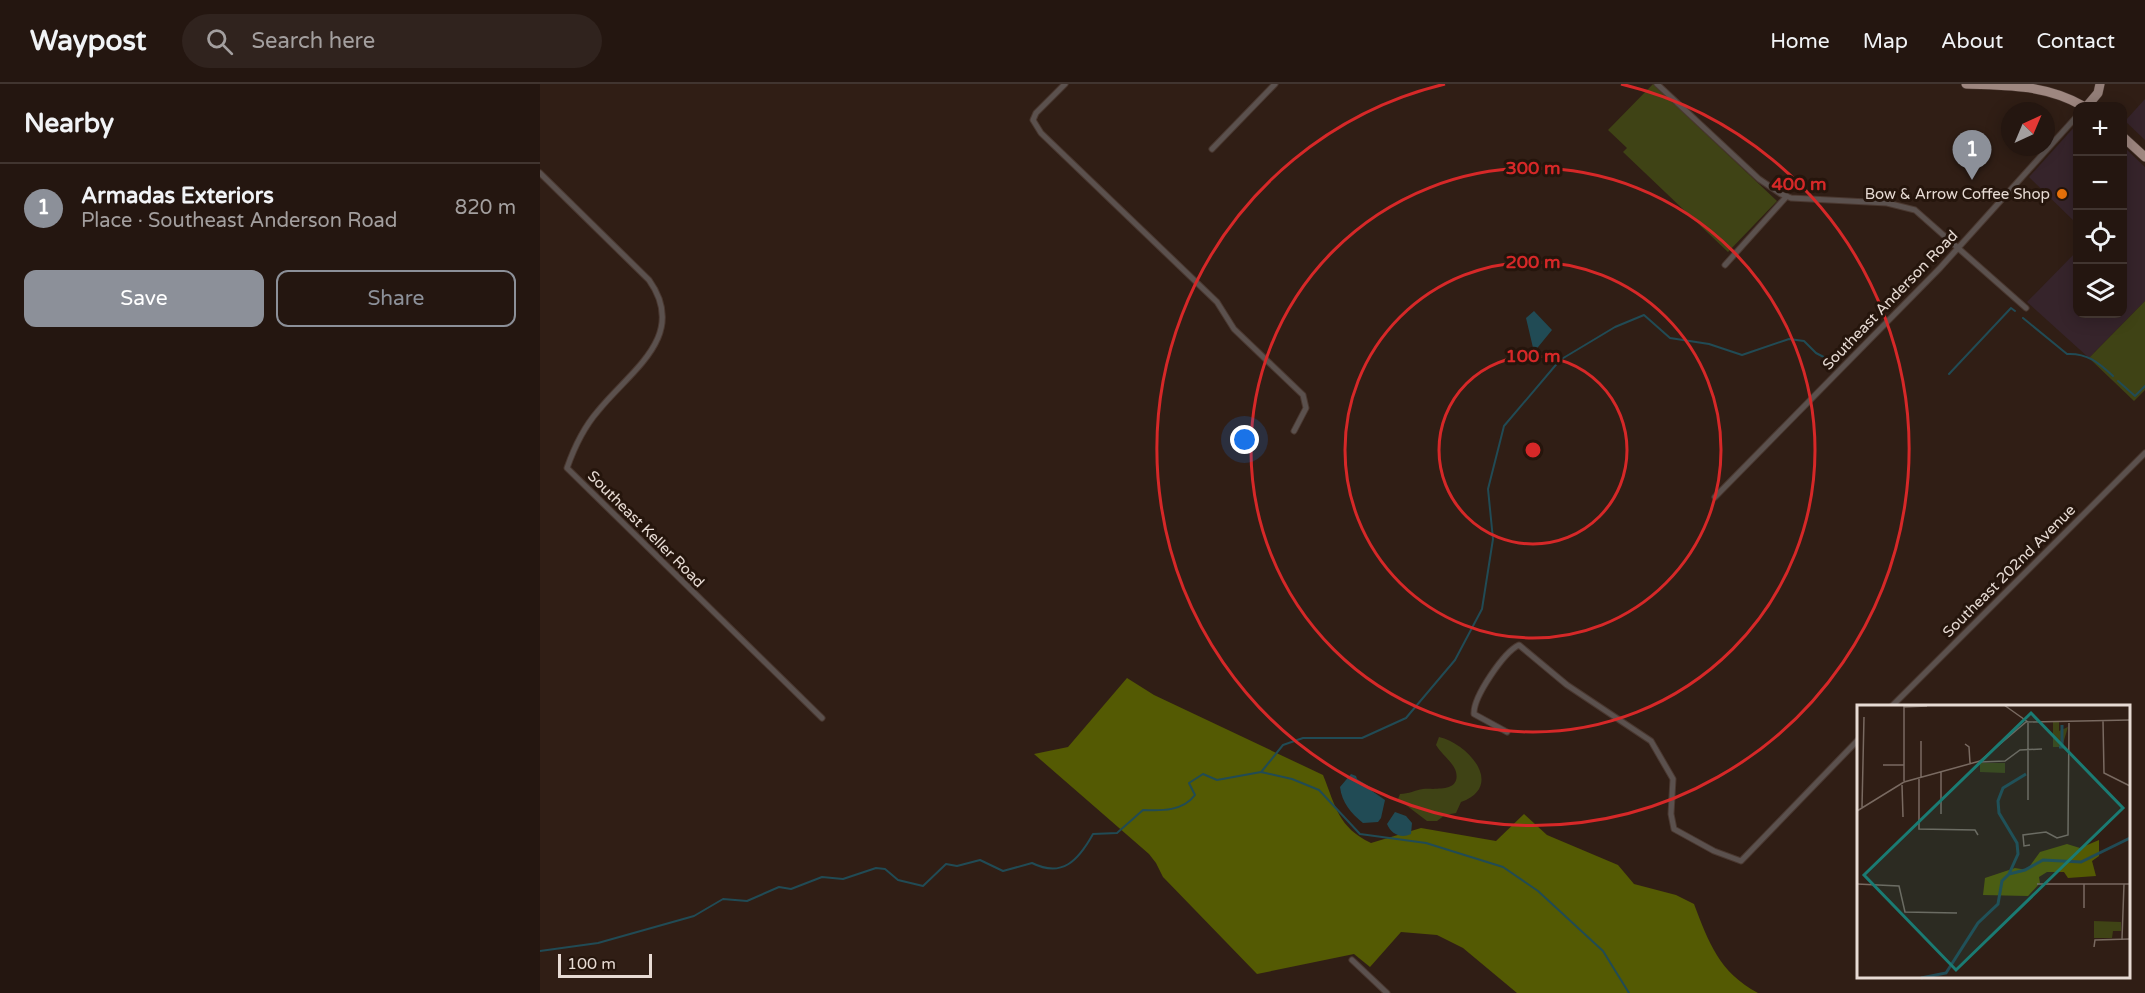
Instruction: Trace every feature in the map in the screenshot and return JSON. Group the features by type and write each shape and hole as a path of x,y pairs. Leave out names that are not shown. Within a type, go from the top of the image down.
{"highway":[{"path":"1966,84 2035,88 2076,102"},
{"path":"2127,141 2145,157"}],"main road":[{"path":"2089,102 2098,93 2100,84"}],"street":[{"path":"1065,84 1036,113 1033,120 1041,133 1217,302 1234,329 1303,395 1306,408 1294,431"},
{"path":"1212,149 1275,84"},
{"path":"1657,84 1760,179 1787,196 1910,207 1920,212 2026,308"},
{"name":"Southeast Anderson Road","path":"1715,497 1959,248 2073,121"},
{"name":"Southeast Keller Road","path":"540,173 649,280 658,294 664,317 656,344 596,412 578,442 567,468 822,718"},
{"path":"1725,265 1787,196"},
{"name":"Southeast 202nd Avenue","path":"1893,705 2145,453"},
{"path":"1507,732 1474,714 1474,705 1491,677 1519,645 1567,686 1651,741 1673,779 1671,814 1674,829 1741,861 1857,741"},
{"path":"1352,960 1387,993"}],"shaded area":[{"path":"2145,99 2145,140 2127,123 2127,119"},
{"path":"2073,128 2073,220 2029,177 2048,156 2055,156 2055,148"},
{"path":"2127,150 2145,167 2145,301 2089,358 2027,302 2073,255 2073,318 2127,318"},
{"path":"1127,678 1154,695 1323,775 1335,806 1345,823 1360,837 1371,843 1421,828 1496,841 1524,814 1547,835 1618,865 1634,884 1676,895 1694,904 1717,955 1734,976 1758,993 1517,993 1463,948 1437,935 1401,932 1370,967 1354,954 1257,974 1163,877 1149,854 1034,754 1068,747"}],"green space":[{"path":"1653,84 1777,201 1728,252 1623,152 1627,148 1608,130"},
{"path":"2145,301 2145,390 2134,401 2089,358"},
{"path":"1439,737 1450,741 1471,756 1481,776 1480,786 1474,795 1461,802 1456,813 1445,815 1437,821 1427,821 1398,799 1400,794 1423,789 1445,788 1454,783 1455,769 1436,745"}],"water":[{"path":"1534,311 1552,330 1534,352 1526,318"},
{"path":"1351,774 1385,800 1378,822 1363,823 1345,803 1340,787"},
{"path":"1395,812 1406,816 1412,823 1411,834 1400,836 1389,828 1387,824"}],"waterway":[{"path":"1949,374 2011,308 2015,311"},
{"path":"1262,771 1283,745 1303,738 1362,738 1406,718 1455,660 1482,609 1493,539 1488,489 1504,426 1560,360 1615,327 1644,315 1670,338 1709,344 1742,355 1789,339 1804,341 1816,353 1835,363"},
{"path":"2023,318 2067,354 2092,359 2113,376"},
{"path":"2118,381 2135,396 2145,386"},
{"path":"540,951 598,943 694,916 723,899 747,901 779,887 791,889 822,877 843,879 876,868 885,869 898,880 923,886 946,864 957,866 980,860 1003,871 1032,863 1052,869 1061,868 1075,859 1093,834 1117,833 1143,810 1165,810 1184,804 1195,795 1189,783 1203,774 1217,780 1261,772 1292,779 1319,790 1360,834 1426,843 1503,867 1538,891 1603,951 1629,993"}],"place":[{"name":"Armadas Exteriors","path":"1972,180"},
{"name":"Bow & Arrow Coffee Shop","path":"2062,194"}]}
